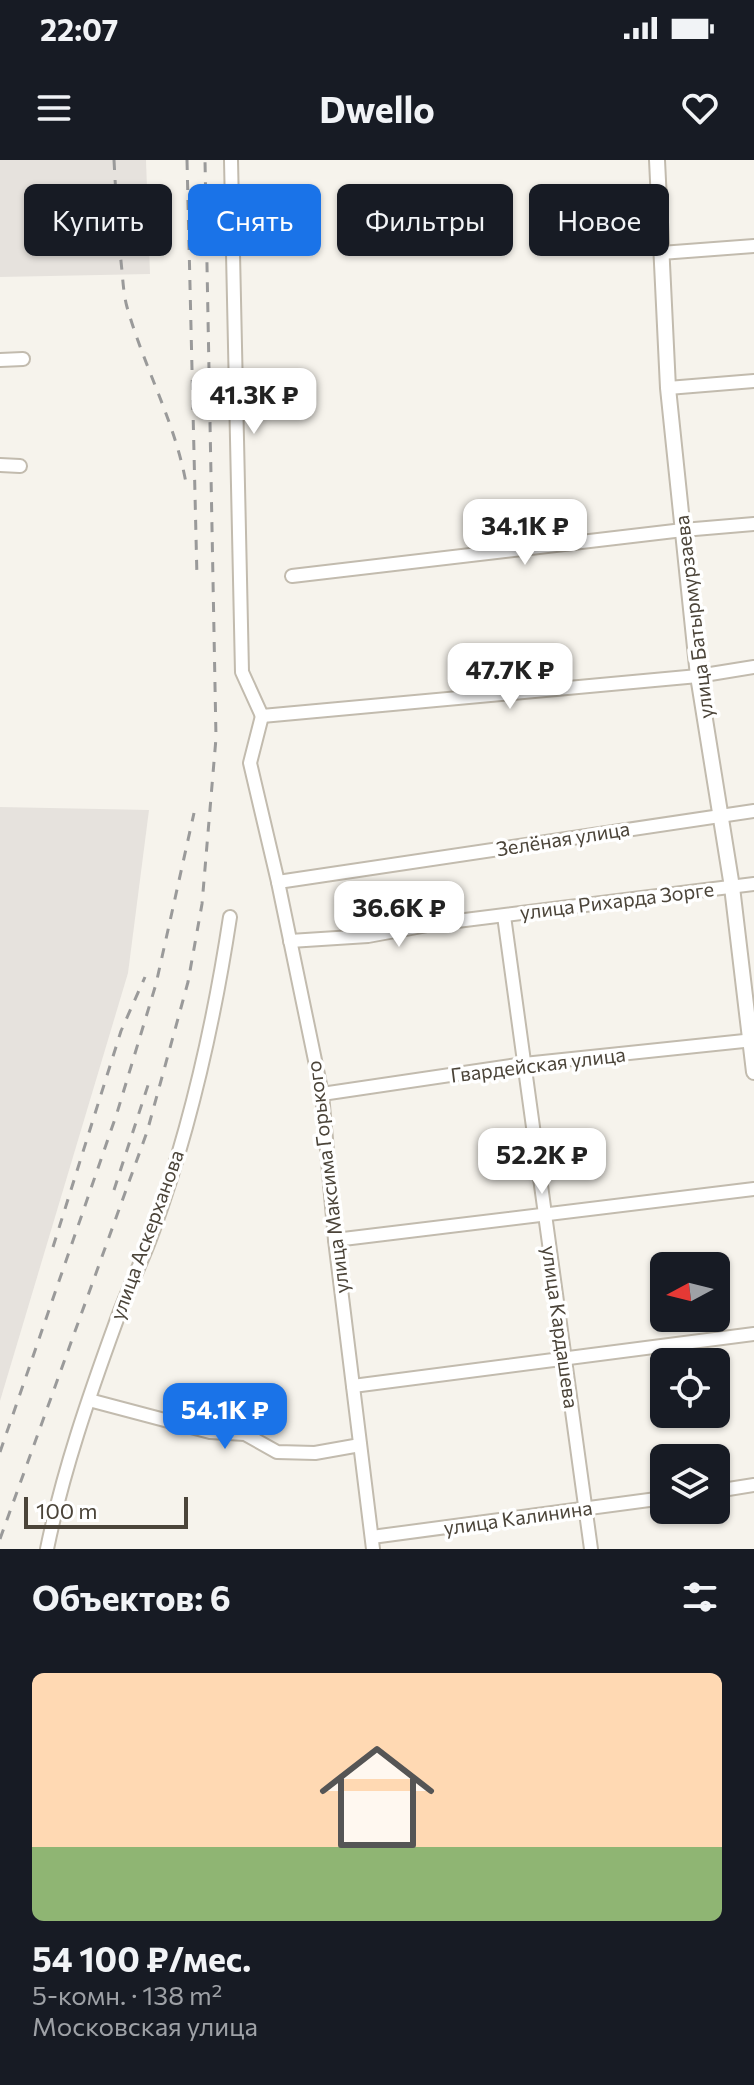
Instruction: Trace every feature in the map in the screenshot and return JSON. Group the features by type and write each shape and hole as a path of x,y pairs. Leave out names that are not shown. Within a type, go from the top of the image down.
{"street":[{"path":"231,160 242,672 262,716 698,676 754,667"},
{"name":"улица Батырмурзаева","path":"657,160 658,184"},
{"path":"669,252 754,246"},
{"name":"улица Батырмурзаева","path":"661,256 668,388 698,676 732,887 754,1072"},
{"path":"0,360 23,359"},
{"path":"668,388 754,381"},
{"path":"0,465 20,466"},
{"path":"292,576 754,524"},
{"name":"улица Максима Горького","path":"262,716 250,763 322,1094 335,1240 372,1543"},
{"name":"Зелёная улица","path":"278,882 754,811"},
{"name":"улица Рихарда Зорге","path":"290,941 368,936 433,924 754,884"},
{"name":"улица Кардашева","path":"504,916 591,1549"},
{"name":"улица Аскерханова","path":"47,1549 73,1444 117,1319 153,1231 179,1149 202,1062 230,917"},
{"name":"Гвардейская улица","path":"322,1094 524,1064 752,1041"},
{"path":"335,1240 754,1189"},
{"path":"353,1386 754,1334"},
{"path":"89,1400 210,1432 245,1434 277,1452 315,1453 360,1445"},
{"path":"730,1489 754,1485"},
{"name":"улица Калинина","path":"372,1543 650,1500"}],"shaded area":[{"path":"0,160 146,160 147,184 24,184 24,256 149,256 150,274 0,277"},
{"path":"0,807 149,810 128,973 0,1401"}],"railway":[{"path":"114,160 126,303 175,438 186,483"},
{"path":"187,160 197,578"},
{"path":"0,1539 147,1132 188,982 202,904 216,738 205,160"},
{"path":"0,1452 117,1113 156,984 194,813"},
{"path":"53,1247 121,1031 145,977"},
{"path":"114,1190 151,1076"}]}
